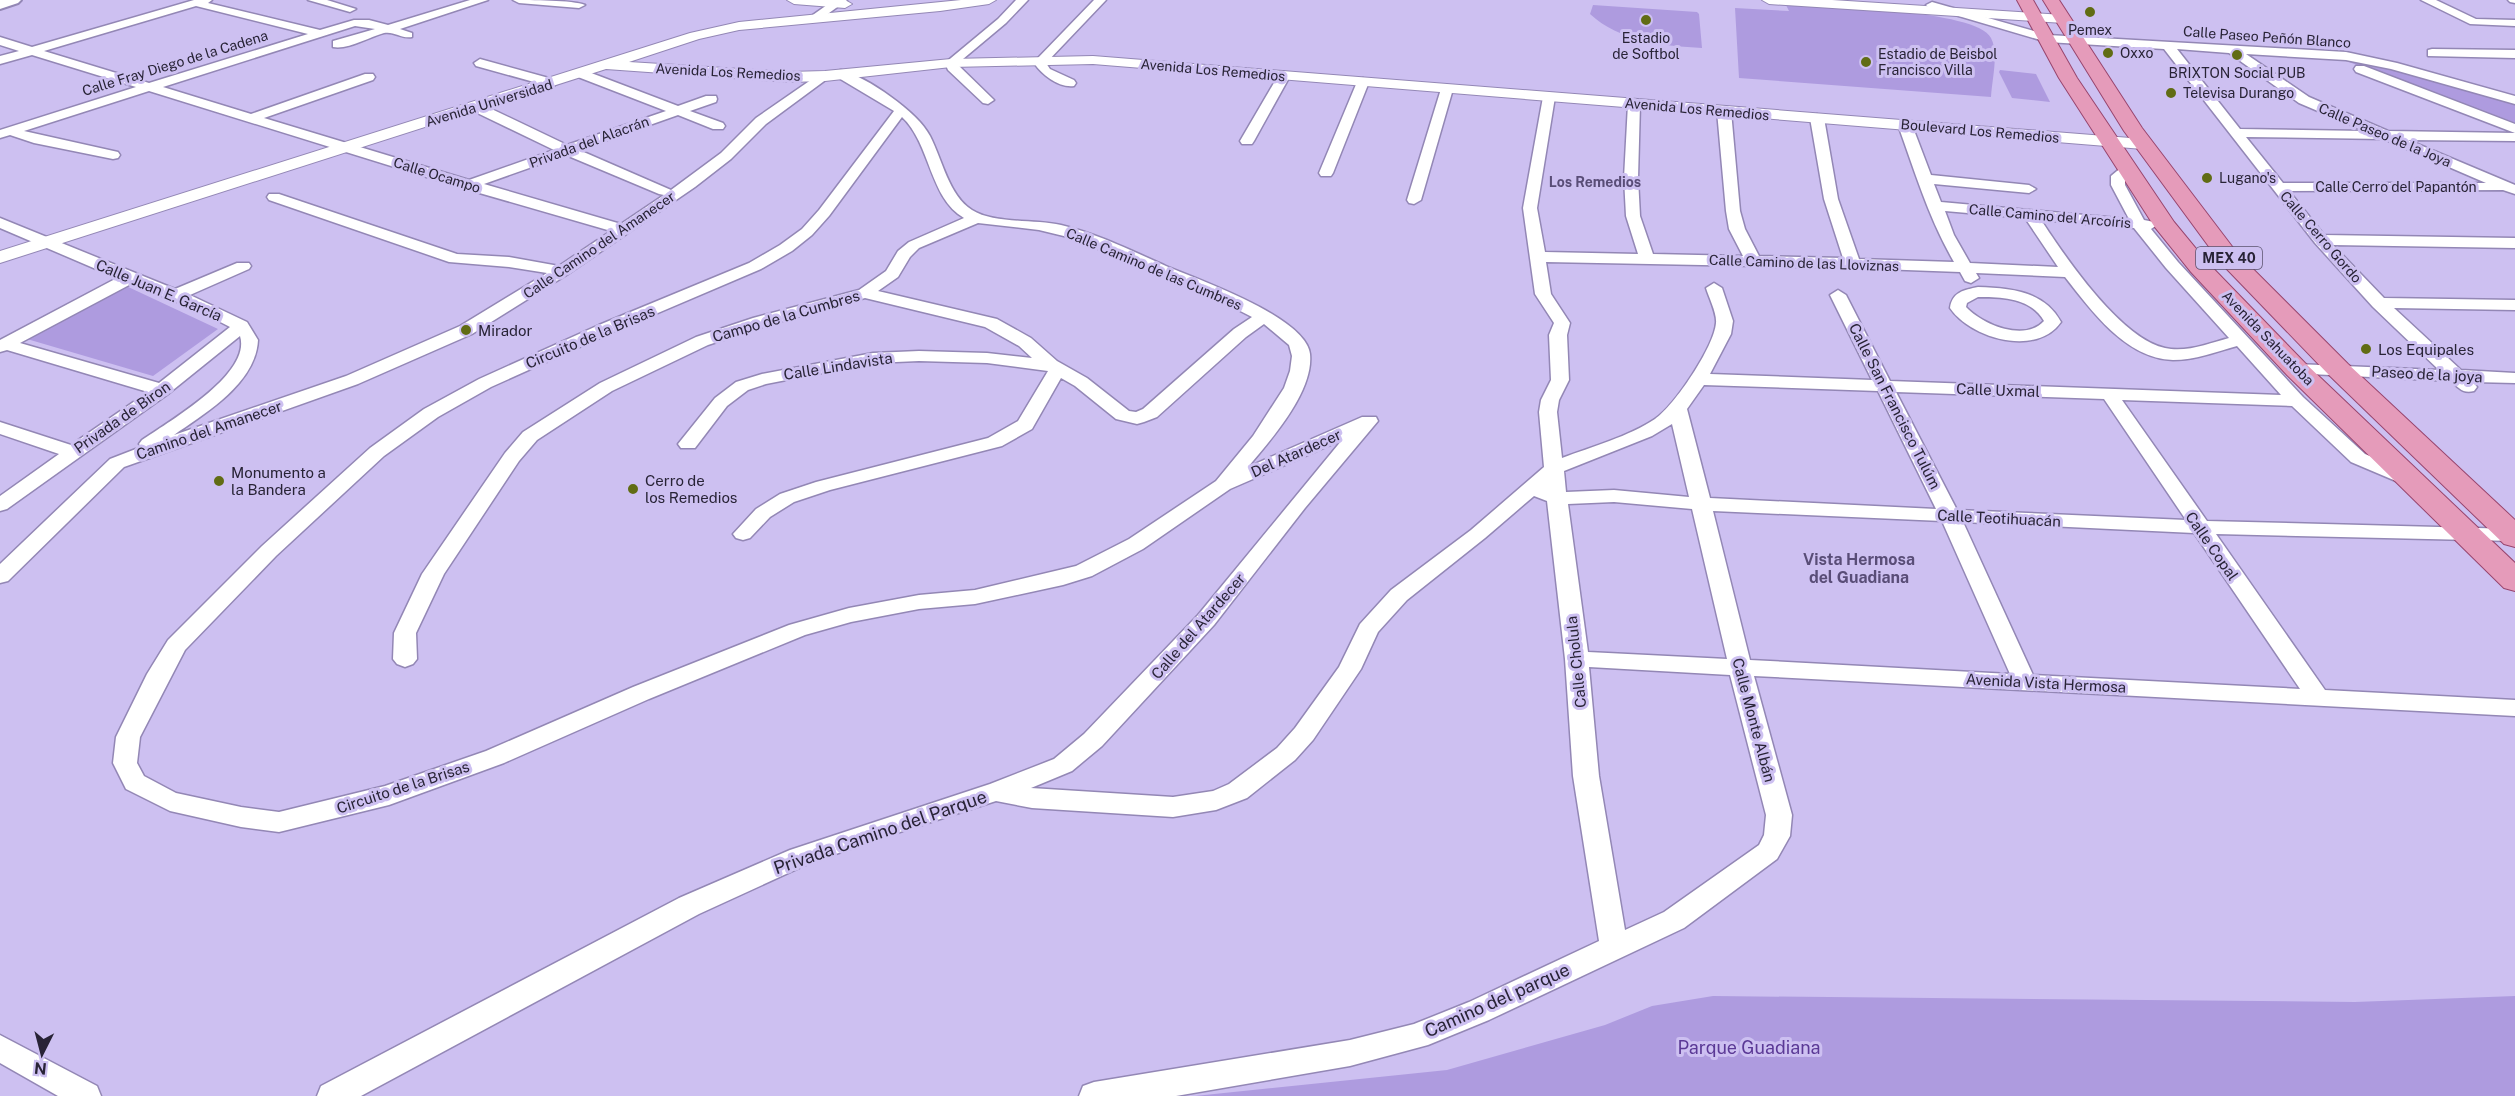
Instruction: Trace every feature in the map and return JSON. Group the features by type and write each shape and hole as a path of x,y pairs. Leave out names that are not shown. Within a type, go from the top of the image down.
{"main road":[{"path":"0,4 13,0"},
{"name":"Avenida Sahuatoba","path":"2045,10 2048,40 2068,78 2099,122 2165,226 2300,383 2353,423 2515,581"},
{"name":"Avenida Sahuatoba","path":"2045,10 2080,43 2139,138 2209,235 2243,273 2345,375 2514,536"},
{"path":"2099,122 2139,138"},
{"path":"2165,226 2195,237 2228,265 2243,273"},
{"path":"2353,423 2417,444 2403,471"}],"street":[{"path":"314,0 350,9"},
{"path":"337,44 482,0"},
{"path":"519,0 579,5"},
{"path":"794,0 936,5"},
{"name":"Avenida Universidad","path":"936,5 957,0"},
{"name":"Avenida Universidad","path":"0,257 714,31 989,0"},
{"path":"988,100 952,68 951,63 1002,21 1022,0"},
{"path":"1070,82 1046,72 1040,66 1043,60 1101,0"},
{"path":"1769,0 1830,1 1951,11 2045,10"},
{"path":"1858,0 2045,10"},
{"path":"2427,0 2474,21 2515,23"},
{"path":"0,60 201,1 232,13 273,20 319,33"},
{"path":"814,19 839,1"},
{"name":"Calle Paseo Peñón Blanco","path":"1932,5 2048,40 2338,57 2393,66 2515,99"},
{"name":"Calle Fray Diego de la Cadena","path":"5,132 359,22 389,28"},
{"path":"389,28 408,35"},
{"name":"Calle Ocampo","path":"0,41 29,52 467,185 624,230"},
{"name":"Calle Cerro Gordo","path":"2169,48 2320,240 2379,303 2462,381"},
{"name":"Calle Paseo de la Joya","path":"2238,51 2304,100 2513,187"},
{"path":"2432,53 2515,54"},
{"path":"2494,55 2515,60"},
{"path":"2338,57 2515,129"},
{"name":"Avenida Los Remedios","path":"608,65 759,76 833,75 951,63 1093,60 1817,118"},
{"path":"480,63 552,83"},
{"path":"582,74 718,126"},
{"path":"833,75 901,110 920,129 953,197 963,212 978,218"},
{"name":"Calle Camino del Amanecer","path":"352,380 466,330 562,271 708,171 761,121 833,75"},
{"path":"1247,141 1284,76"},
{"path":"250,119 369,77"},
{"path":"1326,173 1363,82"},
{"path":"1414,200 1447,89"},
{"path":"1539,257 1530,208 1549,97"},
{"name":"Privada del Alacrán","path":"467,185 711,99"},
{"path":"1634,104 1631,178 1633,216 1647,258"},
{"path":"476,107 566,150 664,191"},
{"name":"Circuito de la Brisas","path":"901,110 824,213 786,248 755,266 574,342 485,383 430,413 377,452 269,551 177,645 159,674 128,736 125,763 135,782 170,801 241,818 279,822 389,795 495,757 641,693 797,630 849,615 919,602 975,597 1063,579 1110,559 1136,544 1222,485"},
{"path":"1724,111 1733,212 1737,229 1753,261"},
{"path":"1817,118 1831,199 1853,263"},
{"name":"Boulevard Los Remedios","path":"1817,118 2111,141 2139,138"},
{"path":"1905,125 1946,235 1978,292"},
{"path":"5,132 112,155"},
{"path":"2239,136 2515,137"},
{"path":"2399,138 2515,142"},
{"path":"2128,168 2117,180 2139,224 2172,265 2241,340 2300,383 2358,458 2403,471"},
{"path":"1924,179 2029,189"},
{"name":"Calle Cerro del Papantón","path":"2277,187 2513,187"},
{"path":"274,197 455,259 519,263 562,271"},
{"name":"Calle Camino del Arcoíris","path":"1935,206 2165,226"},
{"path":"2030,215 2068,272 2134,341 2154,351 2176,354 2241,340"},
{"name":"Campo de la Cumbres","path":"405,659 405,633 433,574 512,457 530,436 606,387 702,341 759,322 865,294 892,274 904,254 914,245 978,218"},
{"name":"Calle Camino de las Cumbres","path":"978,218 1049,227 1093,240 1222,295 1263,317 1285,332 1299,346 1301,366 1290,398 1259,442 1222,485"},
{"name":"Calle Juan E. García","path":"0,223 130,278 206,307 241,326 248,334 250,343 243,362 230,381 190,416 129,458"},
{"path":"2320,240 2515,243"},
{"name":"Calle Camino de las Lloviznas","path":"1539,257 1853,263 2068,272"},
{"name":"Calle Cholula","path":"1539,257 1543,294 1562,323 1558,335 1560,380 1550,400 1548,412 1554,468 1543,493 1577,659 1586,776 1614,946"},
{"path":"176,295 243,266"},
{"path":"2,345 130,278"},
{"path":"1554,468 1645,432 1662,423 1678,409 1699,379 1724,327 1725,321 1714,288"},
{"path":"1978,292 1994,292 2028,299 2050,314 2053,322 2049,328 2039,333 2016,334 1990,330 1969,320 1958,308 1959,301 1966,295 1978,292"},
{"name":"Calle Lindavista","path":"865,294 991,323 1025,342 1054,368 1081,382 1123,415 1143,417 1154,410 1239,333 1263,317"},
{"name":"Calle San Francisco Tulúm","path":"1838,295 1950,516 2025,682"},
{"path":"2379,303 2515,305"},
{"name":"Privada de Biron","path":"0,505 162,390 241,326"},
{"path":"2,345 162,390"},
{"name":"Calle Lindavista","path":"688,444 721,402 742,386 762,379 873,358 919,356 987,358 1054,368"},
{"path":"743,534 763,513 787,498 823,486 995,442 1012,434 1025,425 1054,368"},
{"name":"Paseo de la joya","path":"2300,383 2345,375 2462,381 2515,389"},
{"name":"Paseo de la joya","path":"2462,381 2515,378"},
{"name":"Calle Uxmal","path":"1699,379 2109,394 2300,383"},
{"name":"Camino del Amanecer","path":"0,576 117,463 352,380"},
{"name":"Calle Copal","path":"2109,394 2318,696"},
{"name":"Calle Monte Albán","path":"1614,946 1674,920 1768,852 1778,836 1779,815 1740,667 1678,409"},
{"name":"Del Atardecer","path":"1222,485 1369,421"},
{"name":"Calle del Atardecer","path":"996,792 1063,765 1093,740 1206,620 1298,504 1369,421"},
{"path":"0,428 72,452"},
{"name":"Calle Teotihuacán","path":"1543,493 1574,499 1614,496 1700,504 1950,516 2199,527 2514,536"},
{"name":"Privada Camino del Parque","path":"332,1096 689,906 799,857 996,792 1032,798 1173,807 1216,800 1238,791 1286,754 1318,716 1349,669 1375,619 1399,595 1438,562 1543,493"},
{"name":"Avenida Vista Hermosa","path":"1577,659 2515,708"},
{"name":"Camino del parque","path":"1094,1096 1350,1053 1418,1036 1479,1011 1614,946"},
{"path":"0,1048 86,1096"}],"green space":[{"path":"1593,5 1697,12 1702,48 1673,46 1628,36 1614,30 1590,14"},
{"name":"Estadio de Beisbol Francisco Villa","path":"1786,5 1896,11 1929,15 1980,28 1991,38 1995,51 1991,97 1739,78 1735,8 1789,11"},
{"path":"2363,61 2515,103 2515,127 2349,62"},
{"path":"2000,70 2036,74 2050,102 2012,98"},
{"path":"124,285 218,329 153,376 27,339"},
{"name":"Parque Guadiana","path":"1713,996 2355,1002 2515,996 2515,1096 1195,1096 1447,1070 1605,1025 1652,1006"}],"place":[{"name":"Pemex","path":"2090,12"},
{"name":"Estadio de Softbol","path":"1646,20"},
{"name":"Oxxo","path":"2108,53"},
{"name":"BRIXTON Social PUB","path":"2237,55"},
{"name":"Estadio de Beisbol Francisco Villa","path":"1866,62"},
{"name":"Televisa Durango","path":"2171,93"},
{"name":"Lugano's","path":"2207,178"},
{"name":"Mirador","path":"466,330"},
{"name":"Los Equipales","path":"2366,349"},
{"name":"Monumento a la Bandera","path":"219,481"},
{"name":"Cerro de los Remedios","path":"633,489"}],"district":[{"name":"Los Remedios","path":"1595,182"},
{"name":"Vista Hermosa del Guadiana","path":"1859,568"}]}
